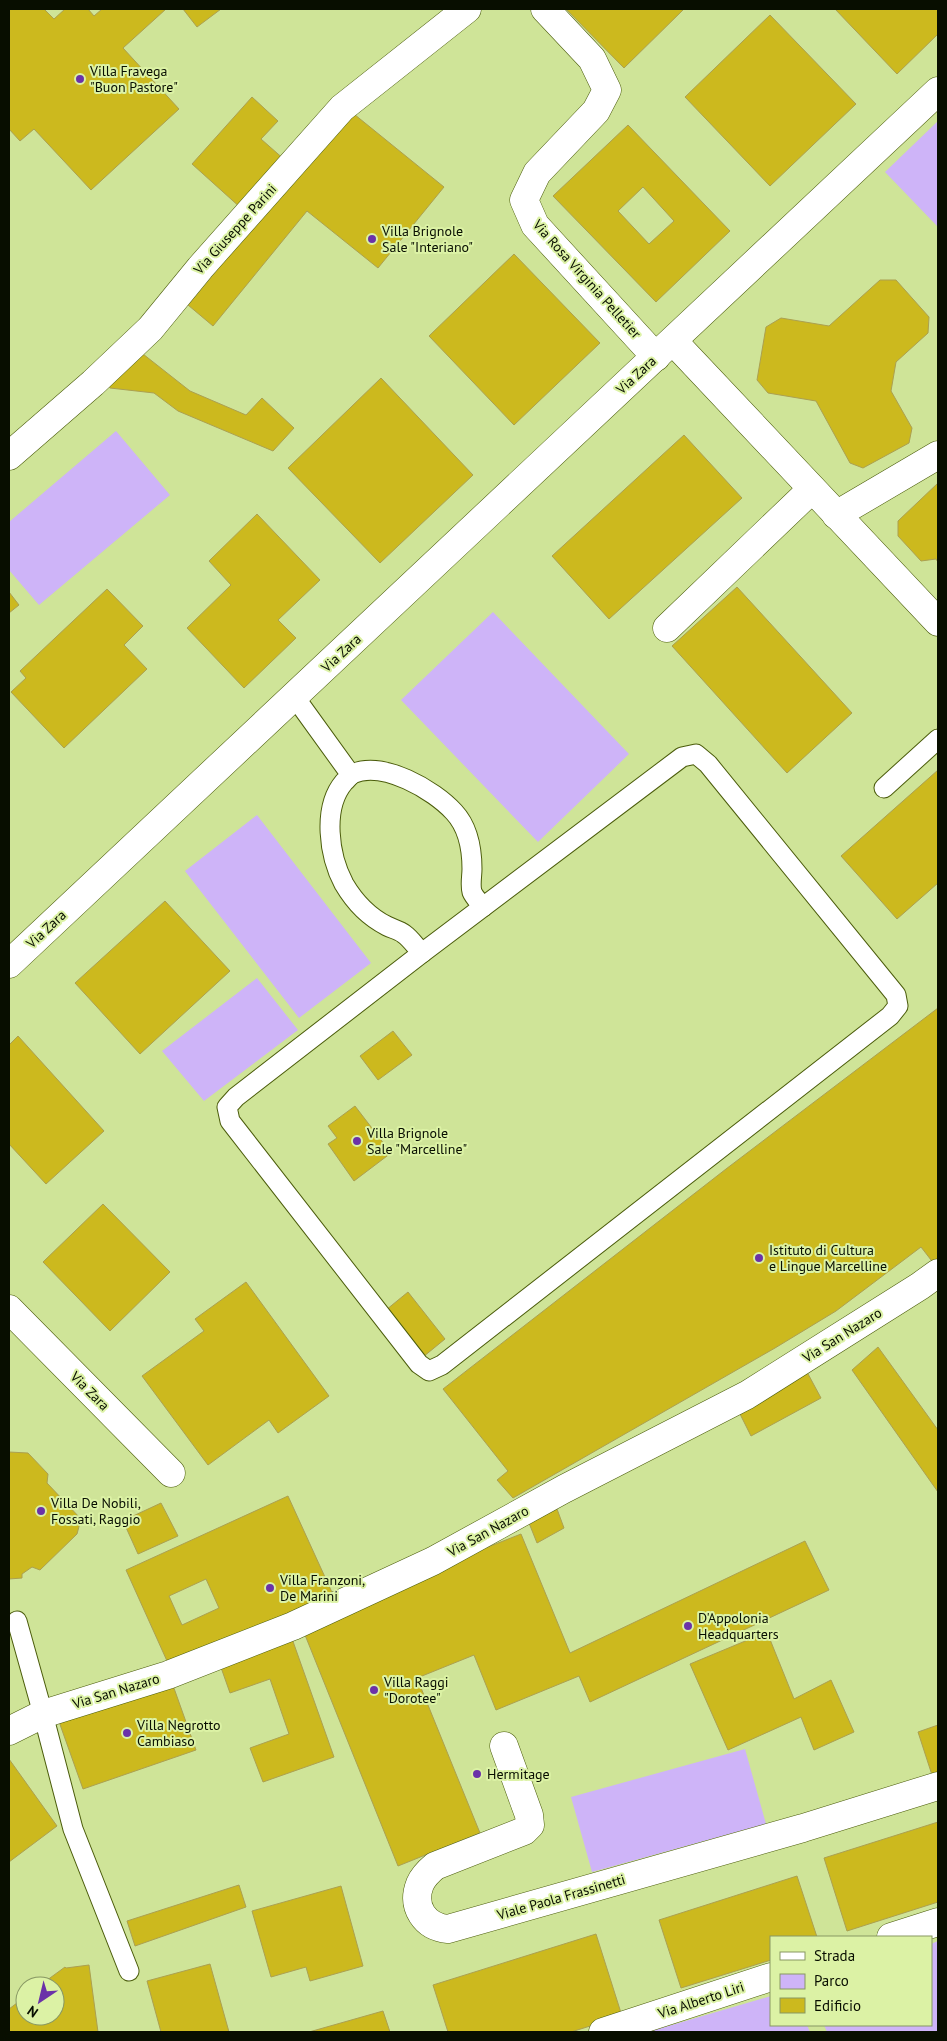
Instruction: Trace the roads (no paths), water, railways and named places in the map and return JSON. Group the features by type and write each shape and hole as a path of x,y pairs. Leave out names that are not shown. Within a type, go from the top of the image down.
{"street":[{"name":"Via Giuseppe Parini","path":"9,456 94,382 150,329 200,268 342,108 467,9"},
{"name":"Via Rosa Virginia Pelletier","path":"545,9 592,59 607,90 596,111 537,173 524,200 535,225 665,349"},
{"name":"Via Zara","path":"9,964 938,92"},
{"path":"665,349 812,489 938,622"},
{"path":"836,515 938,455"},
{"path":"667,628 812,489"},
{"name":"Via San Nazaro","path":"9,1731 44,1714 168,1675 292,1626 433,1561 564,1489 747,1395 938,1273"},
{"name":"Via Zara","path":"9,1309 171,1473"},
{"name":"Viale Paola Frassinetti","path":"504,1746 530,1815 530,1825 524,1832 435,1866 427,1874 420,1882 418,1903 422,1915 430,1924 438,1928 448,1929 783,1834 938,1786"},
{"path":"894,1936 938,1922"},
{"name":"Via Alberto Liri","path":"603,2032 770,1977"}],"lane":[{"path":"294,696 351,775"},
{"path":"884,788 938,738"},
{"path":"696,754 708,764 896,995 898,1006 890,1016 874,1029 442,1365 429,1371 419,1364 236,1129 230,1121 227,1107 236,1097 483,908 682,757 696,754"},
{"path":"422,954 402,932 388,927 363,908 344,884 339,872 333,848 332,813 334,799 340,787 351,775 365,771 378,771 397,776 416,784 436,797 456,814 469,838 473,892 483,908"},
{"path":"17,1621 44,1714 73,1829 129,1971"}],"place":[{"name":"Villa Fravega \"Buon Pastore\"","path":"80,79"},
{"name":"Villa Brignole Sale \"Interiano\"","path":"372,239"},
{"name":"Villa Brignole Sale \"Marcelline\"","path":"357,1141"},
{"name":"Istituto di Cultura e Lingue Marcelline","path":"759,1258"},
{"name":"Villa De Nobili, Fossati, Raggio","path":"41,1511"},
{"name":"Villa Franzoni, De Marini","path":"270,1588"},
{"name":"D'Appolonia Headquarters","path":"688,1626"},
{"name":"Villa Raggi \"Dorotee\"","path":"374,1690"},
{"name":"Villa Negrotto Cambiaso","path":"127,1733"},
{"name":"Hermitage","path":"477,1774"}]}
